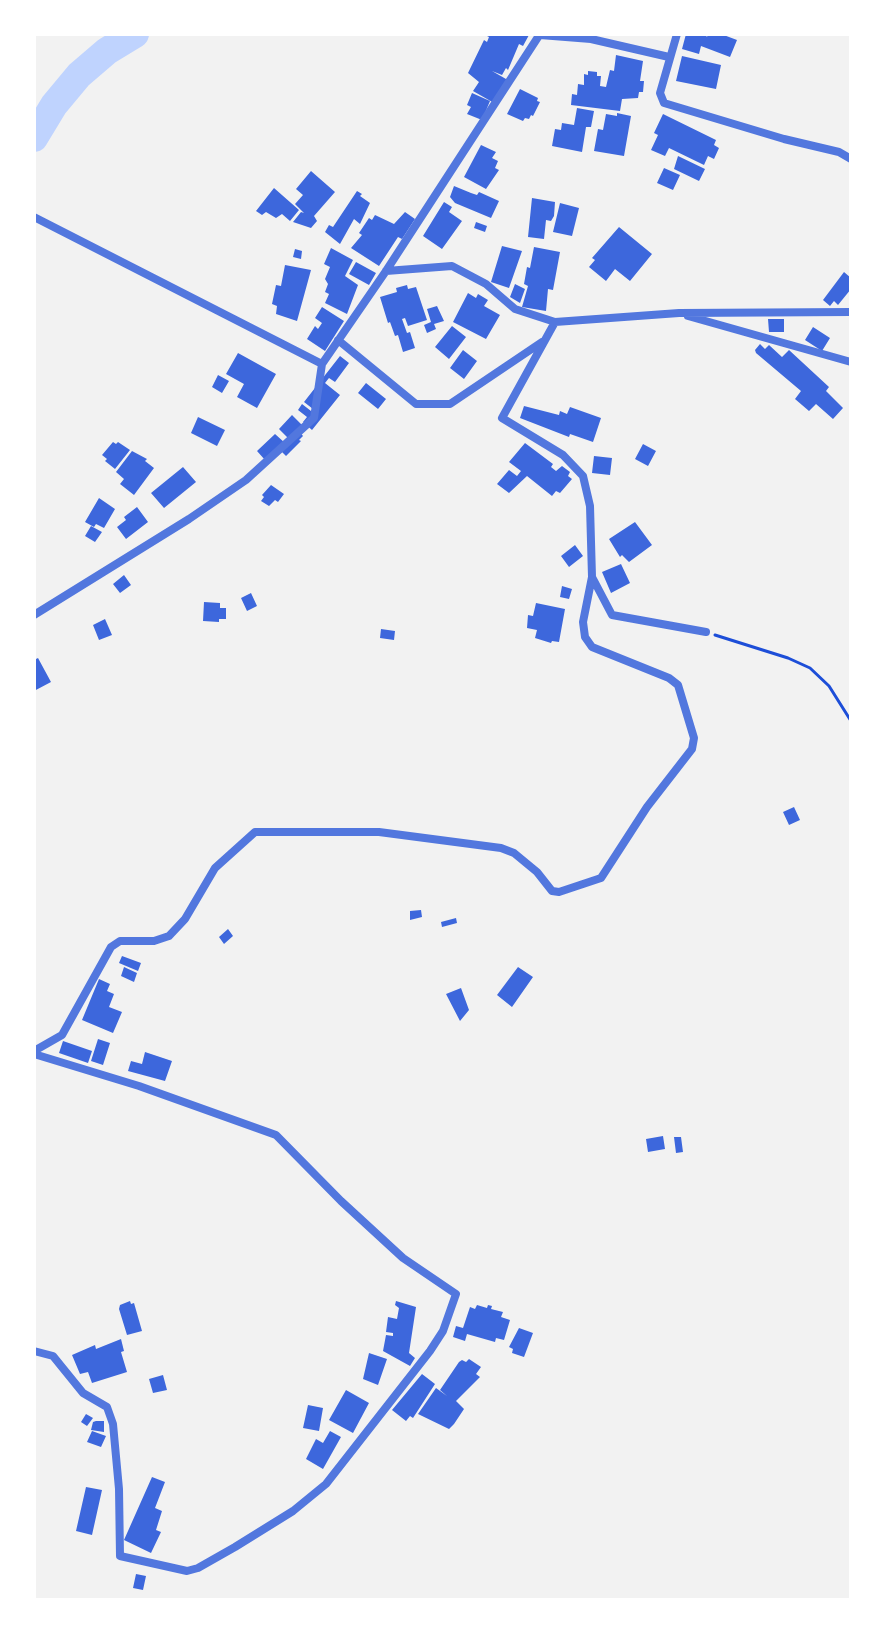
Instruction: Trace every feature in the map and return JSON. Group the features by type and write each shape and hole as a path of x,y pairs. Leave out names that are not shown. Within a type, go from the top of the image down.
{"street":[{"path":"34,615 246,480 314,418 322,364 540,34 591,39 669,57"},
{"path":"677,34 660,93 664,103 839,152 851,159"},
{"path":"34,217 322,364"},
{"path":"386,271 452,266 486,284 515,309 555,322 679,313 851,312"},
{"path":"679,313 851,362"},
{"path":"34,1053 62,1035 111,947 120,941 154,941 169,936 185,919 215,868 255,832 379,832 501,848 514,853 552,891 559,892 601,878 647,807 692,749 694,738 678,685 669,678 592,647 585,637 583,622 592,577 590,506 583,476 563,455 502,418 555,322"},
{"path":"338,340 416,404 450,404 543,341"},
{"path":"592,577 612,615 706,632"},
{"path":"34,1053 139,1086 276,1135 403,1258 456,1294 443,1331 430,1351 326,1484 293,1511 198,1568 187,1571 120,1556 119,1489 113,1424 107,1407 83,1393 53,1356 34,1351"}],"path":[{"path":"706,632 810,668 829,686 851,721"}],"building":[{"path":"483,34 529,35 523,46 519,44 508,70 506,68 502,75 492,71 506,79 507,83 494,103 473,91 479,82 468,73 484,40 487,42 489,37"},
{"path":"686,34 705,34 707,37 708,34 721,34 737,40 730,57 701,46 699,54 682,49"},
{"path":"616,55 643,61 640,81 644,81 643,92 639,92 638,98 622,99 620,111 571,105 572,94 577,95 578,84 584,85 584,74 588,75 588,71 597,72 597,76 601,76 600,86 606,87 610,70 614,71"},
{"path":"682,56 721,65 716,89 676,81"},
{"path":"520,89 540,102 533,116 523,121 507,114"},
{"path":"472,93 490,101 482,120 467,114"},
{"path":"577,108 594,111 591,127 586,127 582,152 552,146 555,129 561,130 562,123 574,125"},
{"path":"617,113 631,116 624,156 594,151 598,129 603,130 606,114 617,116"},
{"path":"663,114 716,140 714,145 719,148 714,159 708,156 704,165 669,148 665,156 651,150 658,135 654,133"},
{"path":"481,145 496,152 492,158 498,161 495,168 499,170 486,189 464,177"},
{"path":"678,156 705,169 699,181 674,169"},
{"path":"664,168 680,175 673,190 657,183"},
{"path":"311,171 335,192 314,216 317,221 311,228 293,222 301,212 304,213 295,204 303,195 296,189"},
{"path":"454,186 499,201 491,218 455,203 450,197"},
{"path":"274,188 299,210 290,221 282,214 276,218 256,211"},
{"path":"357,191 370,203 360,224 354,219 340,244 325,232 329,225 333,227"},
{"path":"532,198 555,202 554,216 551,221 546,220 544,239 528,237"},
{"path":"444,202 452,207 449,212 462,221 442,249 423,236"},
{"path":"560,203 579,208 572,236 553,232"},
{"path":"405,212 415,219 402,239 398,237 379,266 351,248 362,235 359,233 369,218 372,220 375,215 394,224"},
{"path":"476,222 487,226 485,232 474,228"},
{"path":"619,227 652,254 630,281 615,269 606,281 589,267 595,260 592,258"},
{"path":"502,246 522,251 509,288 491,282"},
{"path":"534,247 560,252 553,290 548,289 546,311 522,307 528,286 524,284 527,267 530,268"},
{"path":"331,248 353,260 345,276 358,285 347,314 325,303 329,294 325,292 328,284 325,279 330,267 324,264"},
{"path":"295,249 302,251 301,259 293,257"},
{"path":"356,262 376,273 369,285 349,274"},
{"path":"285,265 311,270 297,321 276,314 277,306 272,304 276,285 281,286"},
{"path":"844,272 851,278 851,289 838,305 834,301 830,306 823,300"},
{"path":"515,284 525,289 520,303 510,297"},
{"path":"407,285 408,289 416,287 427,320 408,326 405,318 402,319 415,348 403,352 398,335 395,336 388,323 380,297"},
{"path":"468,293 488,300 484,306 500,315 486,339 453,322"},
{"path":"437,306 444,321 434,324 436,329 427,333 424,325 431,322 427,309"},
{"path":"322,307 344,321 325,351 307,339 315,326 318,329 322,323 315,318"},
{"path":"768,319 784,319 784,332 769,332"},
{"path":"452,326 466,337 449,359 435,347"},
{"path":"813,327 830,338 822,351 805,340"},
{"path":"760,344 765,349 769,345 782,357 789,350 829,387 826,391 843,408 833,419 816,404 809,411 795,399 801,391 756,353"},
{"path":"463,350 477,361 464,379 450,368"},
{"path":"238,353 276,374 257,408 237,397 244,384 226,374"},
{"path":"340,356 349,363 335,382 329,378 325,383 340,395 312,430 303,422 307,417 298,410 302,404 311,411 313,409 304,402"},
{"path":"218,375 229,381 222,393 212,387"},
{"path":"366,383 386,399 378,409 358,393"},
{"path":"524,406 559,415 560,411 567,414 570,407 601,418 593,442 570,434 569,437 520,418"},
{"path":"292,415 303,426 299,431 303,436 301,441 286,456 282,452 265,460 257,451 275,434 285,443 289,439 279,429"},
{"path":"198,417 225,430 217,446 191,433"},
{"path":"113,442 130,450 115,469 102,455"},
{"path":"525,443 553,464 551,467 556,471 562,466 570,472 568,476 572,479 560,493 556,491 552,496 527,476 509,493 497,484 509,470 517,476 521,471 509,462"},
{"path":"643,444 656,451 648,466 635,459"},
{"path":"132,451 147,459 145,461 154,468 134,495 120,484 124,479 116,472"},
{"path":"594,456 612,458 610,475 592,473"},
{"path":"183,467 196,482 164,508 151,493"},
{"path":"271,485 284,494 278,502 275,500 269,506 261,501"},
{"path":"99,498 115,509 104,528 85,522"},
{"path":"137,507 148,522 126,539 117,527"},
{"path":"635,522 652,545 629,562 622,555 620,557 609,539"},
{"path":"91,526 102,532 95,542 85,536"},
{"path":"575,545 583,556 569,567 561,556"},
{"path":"621,564 630,583 611,593 602,572"},
{"path":"124,575 131,585 120,593 113,584"},
{"path":"562,586 572,589 569,599 560,597"},
{"path":"251,593 257,606 247,611 241,598"},
{"path":"204,602 220,603 220,608 226,608 226,619 203,621"},
{"path":"536,603 565,609 559,642 535,638 537,630 527,628 528,615 533,616"},
{"path":"105,619 112,635 99,640 93,625"},
{"path":"381,629 395,631 394,640 380,638"},
{"path":"38,658 51,682 34,691 34,660"},
{"path":"794,807 800,820 789,825 783,812"},
{"path":"421,910 422,917 410,920 410,911"},
{"path":"456,918 457,923 442,927 441,922"},
{"path":"228,929 233,936 224,944 219,937"},
{"path":"122,956 141,963 138,971 119,963"},
{"path":"124,967 137,973 134,982 121,976"},
{"path":"518,967 533,977 512,1007 497,995"},
{"path":"99,979 110,984 107,991 114,994 109,1007 122,1012 113,1033 82,1020"},
{"path":"461,988 469,1010 460,1021 446,994"},
{"path":"98,1039 110,1043 103,1065 91,1061"},
{"path":"63,1041 92,1051 88,1063 59,1053"},
{"path":"145,1052 172,1061 165,1081 128,1071 131,1061 142,1064"},
{"path":"663,1136 665,1149 648,1152 646,1139"},
{"path":"674,1137 681,1137 683,1152 676,1153"},
{"path":"130,1301 134,1303 142,1331 127,1335 119,1309 120,1305"},
{"path":"396,1301 416,1307 409,1353 415,1358 410,1366 383,1351 386,1335 393,1336 393,1333 386,1332 388,1317 397,1319 399,1308 395,1305"},
{"path":"477,1305 492,1306 491,1309 503,1312 501,1317 510,1320 504,1340 496,1338 495,1342 467,1334 465,1341 453,1337 456,1326 463,1328 470,1307 475,1309"},
{"path":"519,1328 533,1333 524,1357 512,1353 513,1349 509,1347"},
{"path":"121,1339 127,1372 92,1383 88,1372 80,1374 72,1355"},
{"path":"369,1353 387,1359 378,1385 363,1379"},
{"path":"469,1359 481,1367 476,1374 480,1377 456,1401 464,1409 454,1424 449,1429 418,1414 436,1388 447,1396 440,1390 459,1362"},
{"path":"422,1374 435,1384 413,1418 410,1416 406,1421 392,1410"},
{"path":"163,1375 167,1390 153,1393 149,1379"},
{"path":"346,1390 369,1403 353,1433 329,1420"},
{"path":"308,1405 323,1408 319,1431 303,1428"},
{"path":"86,1414 93,1418 87,1426 81,1422"},
{"path":"96,1421 104,1421 104,1432 91,1430"},
{"path":"92,1431 106,1436 101,1447 87,1442"},
{"path":"330,1431 341,1437 323,1469 306,1459 316,1439 323,1443"},
{"path":"152,1477 165,1482 155,1508 162,1511 156,1530 161,1532 151,1553 124,1540"},
{"path":"86,1487 102,1490 92,1535 76,1531"},
{"path":"136,1574 146,1576 143,1590 133,1588"}],"waterway":[{"path":"34,138 54,105 79,75 107,51 135,34"}]}
